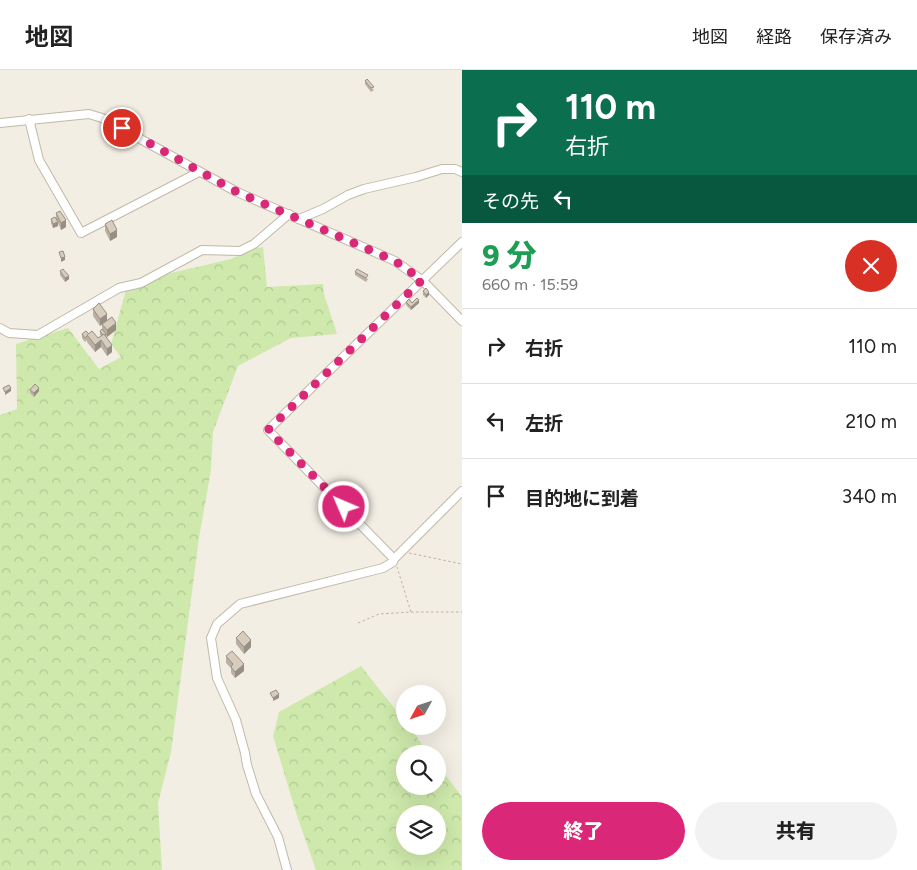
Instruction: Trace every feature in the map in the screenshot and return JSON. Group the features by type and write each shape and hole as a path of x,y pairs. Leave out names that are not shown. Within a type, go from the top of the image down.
{"street":[{"path":"0,123 89,114 102,118 237,192 395,261 422,280 462,321"},
{"path":"30,119 39,160 81,232 199,172"},
{"path":"299,219 364,189 442,169 455,169 462,172"},
{"path":"0,328 9,333 38,335 119,288 141,283 202,250 240,251 254,244 289,214"},
{"path":"394,559 268,430 462,242"},
{"path":"287,870 278,837 256,794 236,720 217,678 211,638 217,624 240,604 374,571 393,562 462,491"}],"path":[{"path":"401,552 462,564"},
{"path":"394,559 411,612"},
{"path":"358,624 379,614 462,612"}],"green space":[{"path":"263,247 267,287 323,284 324,294 337,334 291,338 238,366 213,432 211,470 199,538 171,752 158,803 162,870 0,870 0,415 17,409 16,344 68,328 99,369 121,357 111,344 128,283 231,259 253,249"},
{"path":"361,666 396,710 396,735 415,735 423,745 396,745 396,795 446,795 446,776 462,797 462,870 316,870 297,816 273,736 279,712"}],"building":[{"path":"367,79 374,87 371,88 365,81"},
{"path":"60,211 66,220 61,223 56,213"},
{"path":"55,217 58,222 53,224 51,219"},
{"path":"112,220 117,230 110,234 105,224"},
{"path":"63,251 65,257 61,258 59,252"},
{"path":"63,269 69,276 65,278 60,271"},
{"path":"357,269 368,275 366,278 355,272"},
{"path":"426,288 429,292 426,295 423,291"},
{"path":"417,298 419,300 411,307 406,302 409,299 412,303"},
{"path":"99,303 107,314 100,319 93,309"},
{"path":"112,317 116,323 107,330 102,324"},
{"path":"102,329 106,334 105,335 100,331"},
{"path":"86,331 89,334 85,338 82,334"},
{"path":"92,331 98,338 104,334 112,345 107,349 101,340 95,345 87,335"},
{"path":"35,384 39,388 34,393 30,390"},
{"path":"9,385 11,388 5,392 3,388"},
{"path":"243,631 251,640 244,647 236,638"},
{"path":"232,651 244,664 235,672 231,667 233,664 226,656"},
{"path":"276,690 279,694 273,698 270,693"}],"route":[{"path":"122,128 217,182 395,261 422,280 268,430 344,507"}]}
